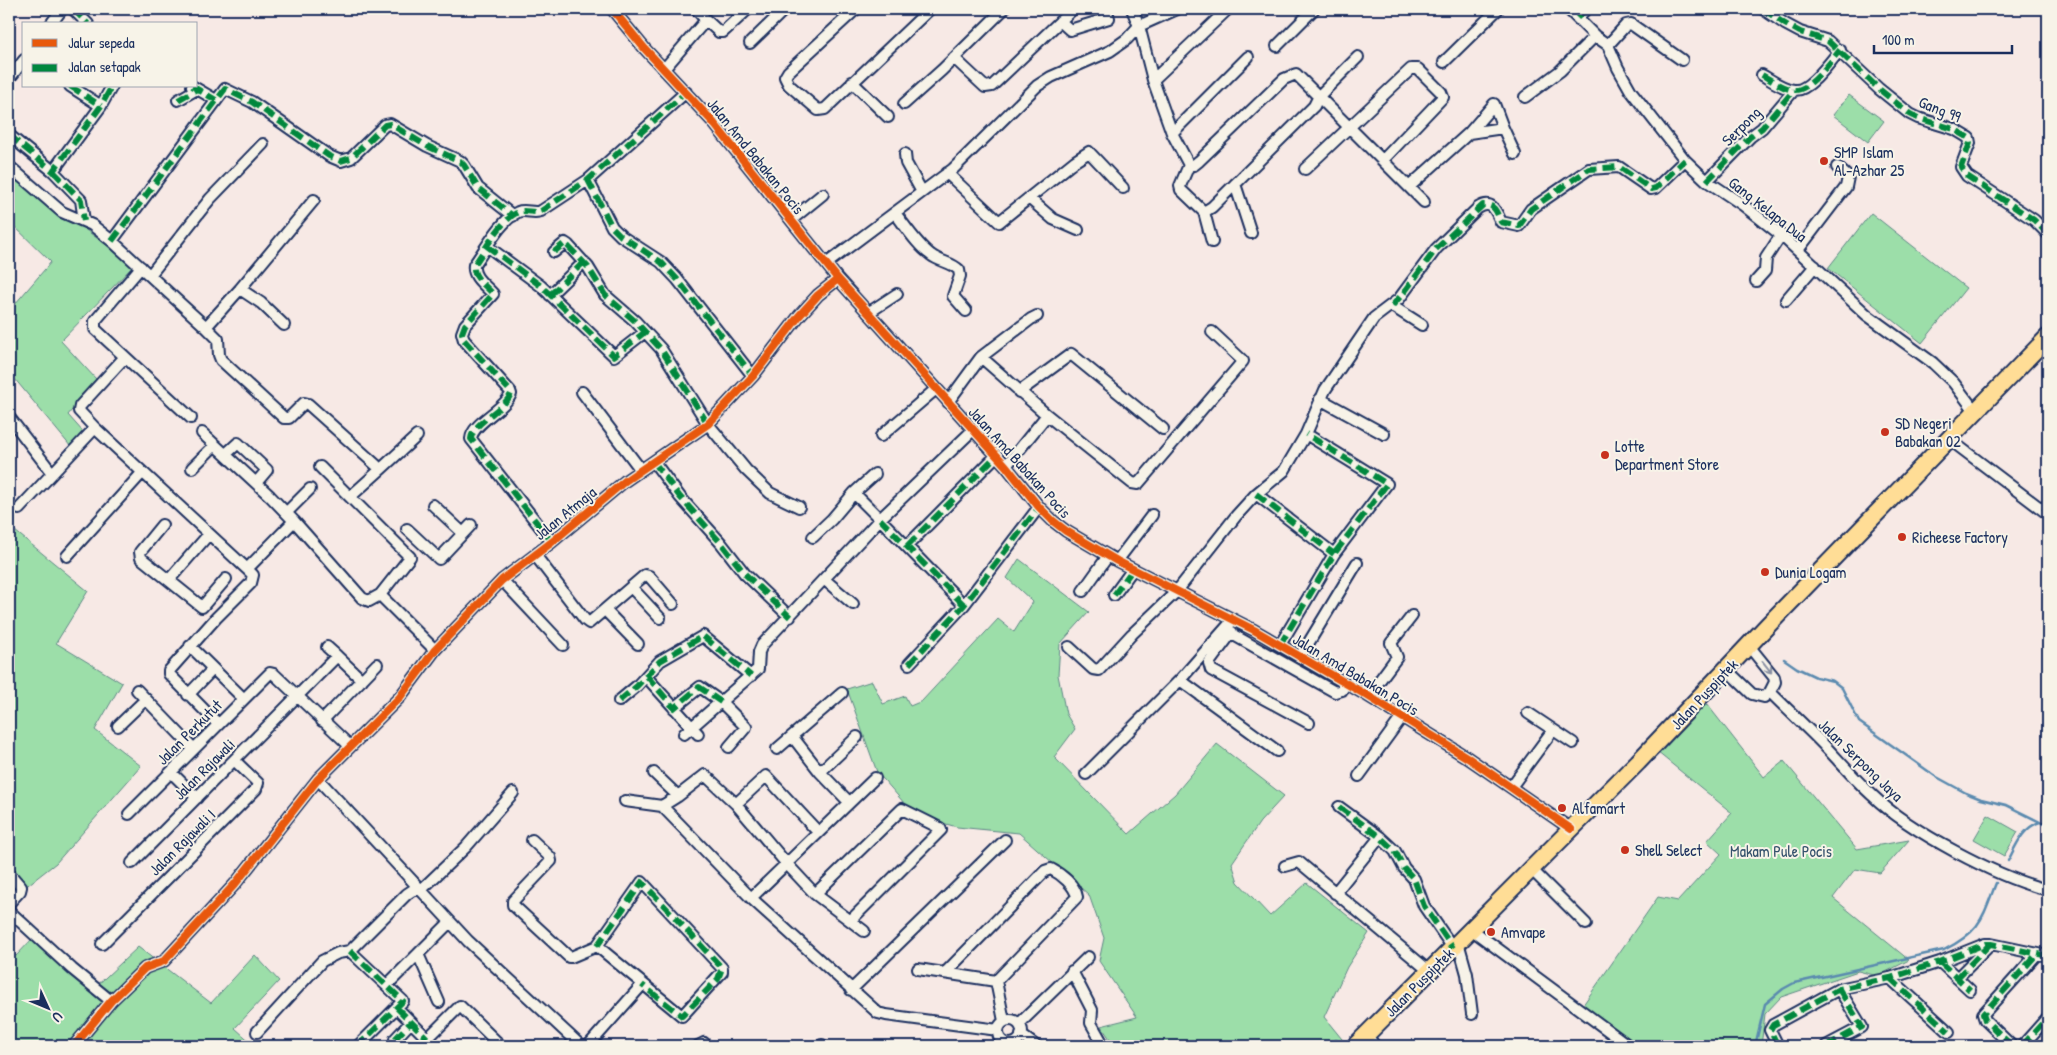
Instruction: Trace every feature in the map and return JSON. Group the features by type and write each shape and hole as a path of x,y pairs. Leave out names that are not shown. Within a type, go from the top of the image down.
{"main road":[{"name":"Jalan Puspiptek","path":"1366,1043 1429,971 1638,762 2048,337"}],"street":[{"path":"52,22 62,9"},
{"path":"74,9 86,22"},
{"name":"Jalan Amd Babakan Pocis","path":"612,9 712,121 838,279 1006,466 1039,507 1066,532 1280,645 1368,696 1511,787 1571,829"},
{"path":"696,9 719,32 723,32 748,9"},
{"path":"750,43 786,9"},
{"path":"856,9 788,72 785,77 789,85 818,110 825,109 930,9"},
{"path":"904,104 1004,9"},
{"path":"954,58 986,87 992,86 1073,9"},
{"path":"1060,21 1070,30 1109,18 1106,9"},
{"path":"1132,9 1139,26 1153,80 1172,133 1189,165"},
{"path":"826,264 947,173 1037,86 1051,77 1115,48 1139,26 1177,9"},
{"path":"1153,80 1228,9"},
{"path":"1276,46 1314,9"},
{"path":"1444,62 1498,9"},
{"name":"Gang Kelapa Dua","path":"1568,9 1608,46 1623,79 1631,91 1685,160 1707,181 1743,205 1781,235 1867,315 1933,362 1953,382 1975,411"},
{"path":"1577,18 1586,9"},
{"name":"Gang 99","path":"1763,9 1800,32 1828,41 1840,50 1879,89 1910,114 1954,129 1969,138 1970,143 1962,168 1967,176 2034,220 2048,234"},
{"path":"664,69 706,20"},
{"path":"1608,46 1626,25 1631,24 1682,60"},
{"path":"1525,97 1560,72 1596,36"},
{"path":"1762,75 1794,90 1808,86 1840,50"},
{"path":"1172,133 1248,57"},
{"path":"1204,212 1314,106 1319,96 1358,57"},
{"path":"9,79 22,63"},
{"path":"1305,169 1414,68 1420,71 1442,92 1443,97 1383,160"},
{"path":"1189,165 1199,162 1288,76 1296,74 1424,202"},
{"path":"852,82 888,117"},
{"path":"73,88 101,106"},
{"path":"53,172 101,106 111,88"},
{"path":"178,100 194,88 216,100"},
{"path":"112,241 226,89 252,102 328,156 341,161 351,158 385,125 390,124 426,146 460,161 478,188 513,216"},
{"name":"Serpong","path":"1707,181 1750,137 1762,128 1794,90"},
{"path":"552,542 471,439 473,432 505,403 511,394 510,390 464,340 462,333 464,325 493,294 475,276 473,271 474,265 501,227 513,216 521,211 533,213 542,211 588,180 686,92"},
{"path":"1409,187 1469,133 1494,104 1502,128 1515,154"},
{"path":"1469,133 1502,128"},
{"path":"9,135 53,172 81,200 84,221"},
{"path":"150,275 210,198 263,144"},
{"path":"947,173 999,222 1088,152 1123,188"},
{"path":"905,154 906,163 922,192"},
{"path":"1069,647 1093,669 1099,670 1132,634 1177,591 1222,531 1256,494 1284,470 1306,434 1320,399 1348,354 1374,318 1392,306 1436,249 1483,205 1490,204 1496,209 1501,222 1520,226 1532,209 1589,169 1619,167 1651,189 1656,188 1685,160"},
{"path":"1189,165 1180,186 1181,190 1204,212 1212,242"},
{"path":"9,166 62,212 84,221 112,241 206,326 218,340 221,360 284,418 289,418 304,403 308,404 380,470"},
{"path":"1798,250 1846,187 1848,177 1837,167"},
{"path":"588,180 612,227 620,236 661,262 678,279 753,376"},
{"path":"1235,184 1251,233"},
{"path":"791,220 823,194"},
{"path":"1030,199 1053,219 1078,230"},
{"path":"206,326 240,289 314,200"},
{"path":"895,212 929,254 959,270 960,276 953,296 966,310"},
{"path":"1756,281 1765,271 1766,258 1781,235"},
{"path":"554,252 566,243 584,262 605,295 645,332 660,349 681,379 708,424 746,470 770,493 799,507"},
{"path":"488,246 532,279 614,356 645,332"},
{"path":"550,295 584,262"},
{"path":"1786,300 1816,266"},
{"path":"141,267 95,321 94,325 97,333 190,418"},
{"name":"Jalan Atmaja","path":"74,1046 111,1001 145,968 164,961 235,884 318,779 400,697 435,650 502,580 552,542 625,481 708,424 753,376 798,316 818,295 838,279"},
{"path":"240,289 260,303 284,325"},
{"path":"868,313 897,294"},
{"path":"1392,306 1422,325"},
{"path":"948,402 981,357 1031,318 1038,316"},
{"path":"981,357 1047,415 1132,483 1138,484 1244,361 1212,332"},
{"path":"1019,392 1072,354 1163,428"},
{"path":"124,358 79,409 80,414 253,575 251,583 190,646 169,671 169,674 188,695 218,724"},
{"path":"881,436 936,389"},
{"path":"582,392 641,470"},
{"path":"1320,399 1384,434"},
{"path":"1006,466 1047,415"},
{"path":"9,417 52,473"},
{"path":"19,509 95,428"},
{"path":"684,734 695,730 721,702 751,676 759,665 760,649 880,518 973,430"},
{"path":"202,432 287,512 362,598 369,601 380,595 410,557 423,544"},
{"path":"1280,645 1334,554 1387,483 1306,434"},
{"path":"350,497 417,436"},
{"path":"1949,439 2047,510"},
{"path":"226,454 238,442 267,470 256,482"},
{"path":"192,468 215,444"},
{"path":"907,546 996,456"},
{"path":"654,462 680,497 721,543 745,574 790,617"},
{"path":"320,467 410,557"},
{"path":"67,556 142,473"},
{"path":"813,537 854,493 875,474"},
{"path":"287,512 310,489"},
{"path":"854,493 964,605"},
{"path":"1256,494 1334,554"},
{"path":"433,505 463,533"},
{"path":"909,664 964,605 1039,507"},
{"path":"1083,591 1152,515"},
{"path":"247,569 294,521"},
{"path":"162,525 140,552 140,555 169,580 202,607 226,579"},
{"path":"407,529 439,559 471,525"},
{"path":"169,580 209,534"},
{"path":"534,555 589,623 647,575 673,604"},
{"path":"1300,657 1357,563"},
{"path":"1114,595 1133,569"},
{"path":"502,580 563,645"},
{"path":"825,580 853,604"},
{"path":"631,587 660,618"},
{"path":"380,595 435,650"},
{"path":"605,610 638,644"},
{"path":"1368,696 1397,657 1391,643 1412,616"},
{"path":"1235,622 1230,633 1209,663 1211,670 1309,723"},
{"path":"1086,774 1235,622"},
{"path":"1230,633 1335,692 1342,690 1345,684"},
{"path":"618,701 660,662 703,636 751,676"},
{"path":"190,646 243,698"},
{"path":"1727,670 1752,694 1764,697 1770,692 1775,682 1774,677 1749,646"},
{"path":"327,647 362,680"},
{"name":"Jalan Rajawali","path":"132,863 337,656"},
{"path":"322,721 378,664"},
{"path":"188,695 213,669"},
{"name":"Jalan Perkutut","path":"129,814 268,674 272,673 297,696"},
{"path":"647,676 695,730"},
{"path":"1180,680 1277,751"},
{"path":"674,708 699,687 721,702 746,728 729,747"},
{"path":"137,690 194,748"},
{"name":"Jalan Serpong Jaya","path":"1770,692 1872,796 1891,812 1936,840 1975,861 2017,880 2048,890"},
{"path":"777,749 842,693"},
{"path":"297,696 350,746"},
{"path":"118,726 146,699"},
{"path":"1528,713 1573,743"},
{"path":"1359,776 1402,717"},
{"path":"1511,787 1553,730"},
{"path":"792,736 820,772 850,802"},
{"path":"820,772 857,737"},
{"name":"Jalan Rajawali I","path":"102,944 256,789 258,783 234,760"},
{"path":"171,772 197,798"},
{"path":"654,773 678,796"},
{"path":"625,802 662,806 705,775 736,804 786,863 816,894 864,931"},
{"path":"736,804 766,776 818,832"},
{"path":"751,898 875,778"},
{"path":"318,779 450,922 581,1046"},
{"path":"257,1032 322,961 338,953 350,951 407,894 413,890 421,890 466,847 513,793"},
{"path":"662,806 751,898 851,990 882,1014 1001,1026 1012,1020 1019,1024 1022,1031 1020,1041"},
{"path":"1339,807 1380,837 1395,851 1404,868 1414,879 1424,906 1456,945 1467,974 1472,1014"},
{"path":"816,894 902,808 940,828 941,830 851,920"},
{"path":"1335,893 1380,837"},
{"path":"532,840 550,857 551,861 513,901 513,907 570,957 597,946 642,882 722,968 718,979 682,1016 597,946"},
{"path":"851,990 1005,840"},
{"path":"1285,866 1299,862 1429,971"},
{"path":"945,973 1045,871 1050,869 1055,871 1072,886 1076,897 996,981 1001,1026 997,1034 1002,1044 1007,1045 1020,1041 1036,1046"},
{"path":"1532,870 1586,924"},
{"path":"9,873 21,887 20,891 9,903"},
{"path":"9,911 72,969 111,1001"},
{"path":"387,985 450,922"},
{"path":"1471,929 1628,1046"},
{"path":"1957,978 1990,944"},
{"path":"1778,1046 1770,1030 1773,1025 1839,989 1890,978 1990,944 2048,956"},
{"path":"350,951 403,1000 358,1046"},
{"path":"418,954 439,1002"},
{"path":"2012,1046 1984,1020 1983,1014 2037,954"},
{"path":"1019,1024 1088,957"},
{"path":"1940,962 1970,990"},
{"path":"918,969 996,981"},
{"path":"1072,971 1092,1010 1091,1023 1104,1046"},
{"path":"1890,978 1949,1032"},
{"path":"588,1046 642,985"},
{"path":"1826,1046 1862,1027 1839,989"},
{"path":"397,1008 429,1042 460,1006 501,1046"},
{"path":"2022,1046 2048,1017"},
{"path":"395,1039 411,1022"},
{"path":"698,1046 704,1043 707,1046"}],"green space":[{"path":"1849,95 1884,121 1868,142 1833,115"},
{"path":"9,174 134,265 61,341 96,379 68,415 84,433 71,447 14,378 9,382 9,311 51,262 9,221"},
{"path":"1871,213 1966,288 1922,343 1828,268"},
{"path":"9,526 88,591 56,643 122,683 95,730 141,766 56,863 24,888 9,873"},
{"path":"1019,559 1089,612 1060,644 1058,675 1066,714 1075,729 1054,757 1129,834 1175,794 1217,744 1284,796 1260,822 1232,863 1238,882 1270,916 1307,883 1369,933 1347,967 1324,1017 1346,1044 1343,1046 1115,1046 1101,1026 1137,1017 1099,961 1104,938 1089,895 1019,833 957,827 928,819 905,804 877,772 847,689 872,681 883,704 905,696 910,706 922,701 998,619 1014,632 1033,602 1007,578"},
{"name":"Makam Pule Pocis","path":"1706,703 1764,777 1784,761 1857,849 1909,840 1880,873 1855,869 1833,898 1909,960 1878,976 1858,971 1781,997 1765,1014 1761,1046 1618,1046 1578,1012 1658,897 1678,901 1721,854 1707,841 1732,813 1657,752"},
{"path":"1988,815 2018,832 2004,856 1974,839"},
{"path":"34,937 90,992 138,947 211,1003 255,955 279,981 235,1028 255,1046 9,1046 9,949 16,956"}],"waterway":[{"path":"1784,659 1816,677 1833,681 1842,688 1859,722 1935,776 1966,793 2006,805 2048,826"},
{"path":"2008,861 2024,833 2040,822"},
{"path":"1755,1046 1765,1004 1783,989 1794,983 1944,950 1966,937 1979,923 1996,883"},
{"path":"1325,1046 1336,1040 1343,1044"}],"marked path":[{"path":"73,9 86,22"},
{"path":"1577,18 1586,9"},
{"path":"1763,9 1800,32 1828,41 1879,89 1910,114 1954,129 1969,138 1970,143 1961,167 1967,176 2034,220 2048,234"},
{"path":"1762,75 1786,88 1800,89 1813,81 1840,50"},
{"path":"73,88 101,106"},
{"path":"9,135 53,171 101,106 111,88"},
{"path":"195,88 216,100"},
{"path":"178,100 197,89"},
{"path":"112,241 225,89 252,102 329,156 341,161 351,158 385,125 390,124 427,146 460,161 478,188 513,216"},
{"path":"1707,181 1750,137 1762,128 1794,90"},
{"path":"552,542 471,439 477,427 502,406 511,394 464,340 462,333 465,325 493,294 477,277 474,265 500,228 512,216 521,211 541,211 588,180 686,92"},
{"path":"1392,306 1436,249 1483,205 1493,207 1501,222 1519,226 1531,209 1589,169 1619,167 1651,189 1656,188 1685,160"},
{"path":"53,171 81,200 84,221"},
{"path":"588,180 612,227 621,236 661,262 677,279 753,376"},
{"path":"554,252 565,243 588,267 605,295 635,321 661,349 708,424"},
{"path":"487,246 541,286 614,356 645,332"},
{"path":"550,295 584,262"},
{"path":"1280,645 1334,554 1387,484 1306,434"},
{"path":"907,546 996,456"},
{"path":"654,462 680,497 721,543 745,574 790,617"},
{"path":"1256,494 1334,554"},
{"path":"2044,511 2048,506"},
{"path":"909,664 964,605 1039,507"},
{"path":"880,519 964,605"},
{"path":"1114,595 1133,569"},
{"path":"619,701 637,686 660,661 703,636 751,676"},
{"path":"647,676 674,708 699,687 721,702"},
{"path":"1339,807 1380,837 1395,851 1404,868 1414,879 1424,906 1453,948"},
{"path":"597,946 642,882 722,968 718,979 682,1016 642,985"},
{"path":"1778,1046 1770,1030 1773,1025 1839,989 1890,978 1940,962 1985,944 2048,956"},
{"path":"1957,978 1990,944"},
{"path":"350,951 403,1001 358,1046"},
{"path":"2012,1046 1985,1020 1983,1014 2037,954"},
{"path":"1940,962 1970,990"},
{"path":"1890,978 1949,1032"},
{"path":"1826,1046 1862,1027 1839,989"},
{"path":"397,1008 427,1038"},
{"path":"2022,1046 2048,1017"},
{"path":"395,1039 411,1022"}],"cycle path":[{"path":"612,9 645,49 712,121 838,279 1053,521 1066,531 1117,561 1254,630 1368,696 1468,758 1571,829"},
{"path":"74,1046 111,1001 145,968 164,961 235,884 318,779 400,697 435,650 502,580 552,542 625,481 708,424 753,376 799,316 818,295 838,279"}],"place":[{"name":"SMP Islam Al-Azhar 25","path":"1824,161"},
{"name":"SD Negeri Babakan 02","path":"1885,432"},
{"name":"Lotte Department Store","path":"1605,455"},
{"name":"Richeese Factory","path":"1902,537"},
{"name":"Dunia Logam","path":"1765,572"},
{"name":"Alfamart","path":"1562,808"},
{"name":"Shell Select","path":"1625,850"},
{"name":"Amvape","path":"1491,932"}]}
